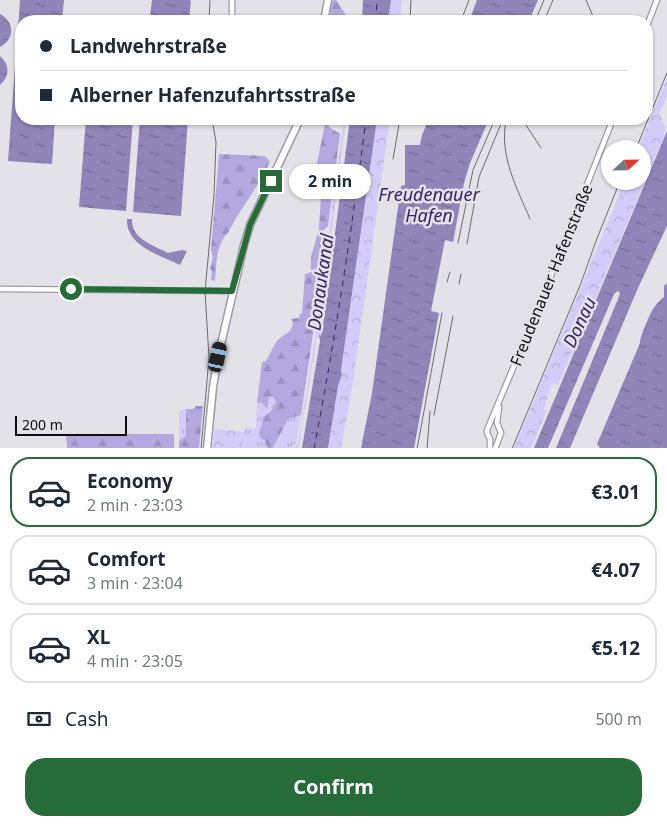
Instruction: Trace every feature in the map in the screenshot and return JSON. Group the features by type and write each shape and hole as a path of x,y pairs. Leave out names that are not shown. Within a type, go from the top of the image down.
{"street":[{"path":"232,0 232,15"},
{"path":"325,15 328,0"},
{"path":"651,15 657,0"},
{"path":"207,448 214,380 232,291 250,225 297,125"},
{"name":"Freudenauer Hafenstraße","path":"490,448 490,439 487,432 611,125"},
{"path":"0,289 232,291"},
{"name":"Freudenauer Hafenstraße","path":"494,448 501,433 497,416 499,403"},
{"path":"490,427 499,427"},
{"path":"490,439 498,439"}],"green space":[{"path":"336,0 346,15 330,15 332,2"},
{"path":"391,0 402,0 401,15 389,15"},
{"path":"667,78 667,95 660,113 665,127 664,136 651,167 651,140 642,140 648,125 653,125 653,112"},
{"path":"325,125 329,125 340,134 328,226 323,231 320,244 324,251 322,269 311,270 311,257 319,228 321,195 316,168"},
{"path":"343,125 345,125 324,282 327,282 324,307 320,307 319,322 323,325 321,336 319,338 315,337"},
{"path":"376,125 389,125 352,389 341,448 328,448 338,386 342,374 341,370"},
{"path":"219,154 265,156 270,162 221,244 217,259 215,281 211,280 212,271 210,269 213,257 211,250"},
{"path":"621,190 641,190 595,299 589,311 583,309 576,331 580,333 558,385 552,383 544,409 547,410 531,448 514,448"},
{"path":"311,272 322,273 301,415 288,419 273,448 267,448 265,441 259,435 263,417 271,411 276,402 273,397 269,397 267,409 262,403 257,403 262,362 266,361 277,341 291,329 293,322 291,319 299,318 302,313 305,274"},
{"path":"315,338 318,338 316,340 300,443 298,448 294,448 298,443"},
{"path":"271,396 276,400 275,404 273,409 263,417 259,430 267,448 242,448 242,438 246,428 255,429 256,427 257,403 262,403 266,408"},
{"path":"196,406 203,406 199,448 179,448 179,441 186,436 186,409 193,409"},
{"path":"186,409 186,437 179,441 179,413 181,410"},
{"path":"301,415 296,443 291,448 274,448 288,419"},
{"path":"215,429 244,432 242,448 212,448"},
{"path":"66,434 174,434 174,448 67,448"}],"water":[{"path":"20,0 64,0 63,15 19,15"},
{"path":"152,0 191,1 190,15 150,15"},
{"path":"363,0 391,0 389,15 362,15"},
{"path":"477,0 538,0 532,15 471,15"},
{"path":"0,14 5,17 11,26 11,35 5,44 0,47"},
{"path":"0,56 6,63 8,70 6,78 0,85"},
{"path":"15,67 15,125 55,125 52,164 8,161"},
{"path":"86,125 133,125 126,211 79,207"},
{"path":"140,125 188,125 181,216 133,212"},
{"name":"Donaukanal","path":"349,125 376,125 341,370 342,374 338,386 328,448 302,448 320,341 319,334 321,336"},
{"name":"Freudenauer Hafen","path":"426,125 486,125 470,163 464,183 453,242 445,240 431,311 439,313 414,448 361,448 372,393 401,186 405,185 405,145 420,145"},
{"name":"Donau","path":"667,131 667,226 638,288 570,448 556,448 618,299 620,293 618,291 614,294 548,448 534,448 642,190 651,190 651,169"},
{"path":"127,219 132,219 135,232 150,244 168,253 182,250 187,251 180,265 138,243 128,228"},
{"path":"667,283 667,448 600,448 597,444 640,343 647,321 654,307 664,297 664,286"}],"ferry route":[{"path":"376,15 377,0"},
{"path":"314,448 343,284 365,125"}],"railway":[{"path":"209,15 210,0"},
{"path":"410,15 411,0"},
{"path":"463,15 469,0"},
{"path":"538,15 544,0"},
{"path":"547,15 553,0"},
{"path":"586,0 592,15"},
{"path":"653,107 667,73"},
{"path":"201,448 209,358 205,291 214,195 216,142 213,125"},
{"path":"393,159 399,125"},
{"path":"458,243 473,170 492,125"},
{"path":"467,244 479,177 501,125"},
{"path":"505,125 505,147 510,172 530,219"},
{"path":"526,125 541,148"},
{"path":"640,140 646,125"},
{"path":"512,448 581,283 616,190"},
{"path":"447,282 450,272"},
{"path":"459,284 461,274"},
{"path":"417,448 442,313"},
{"path":"434,415 453,316"},
{"path":"427,448 430,411"}],"route":[{"path":"71,289 232,291 250,225 271,181"}]}
